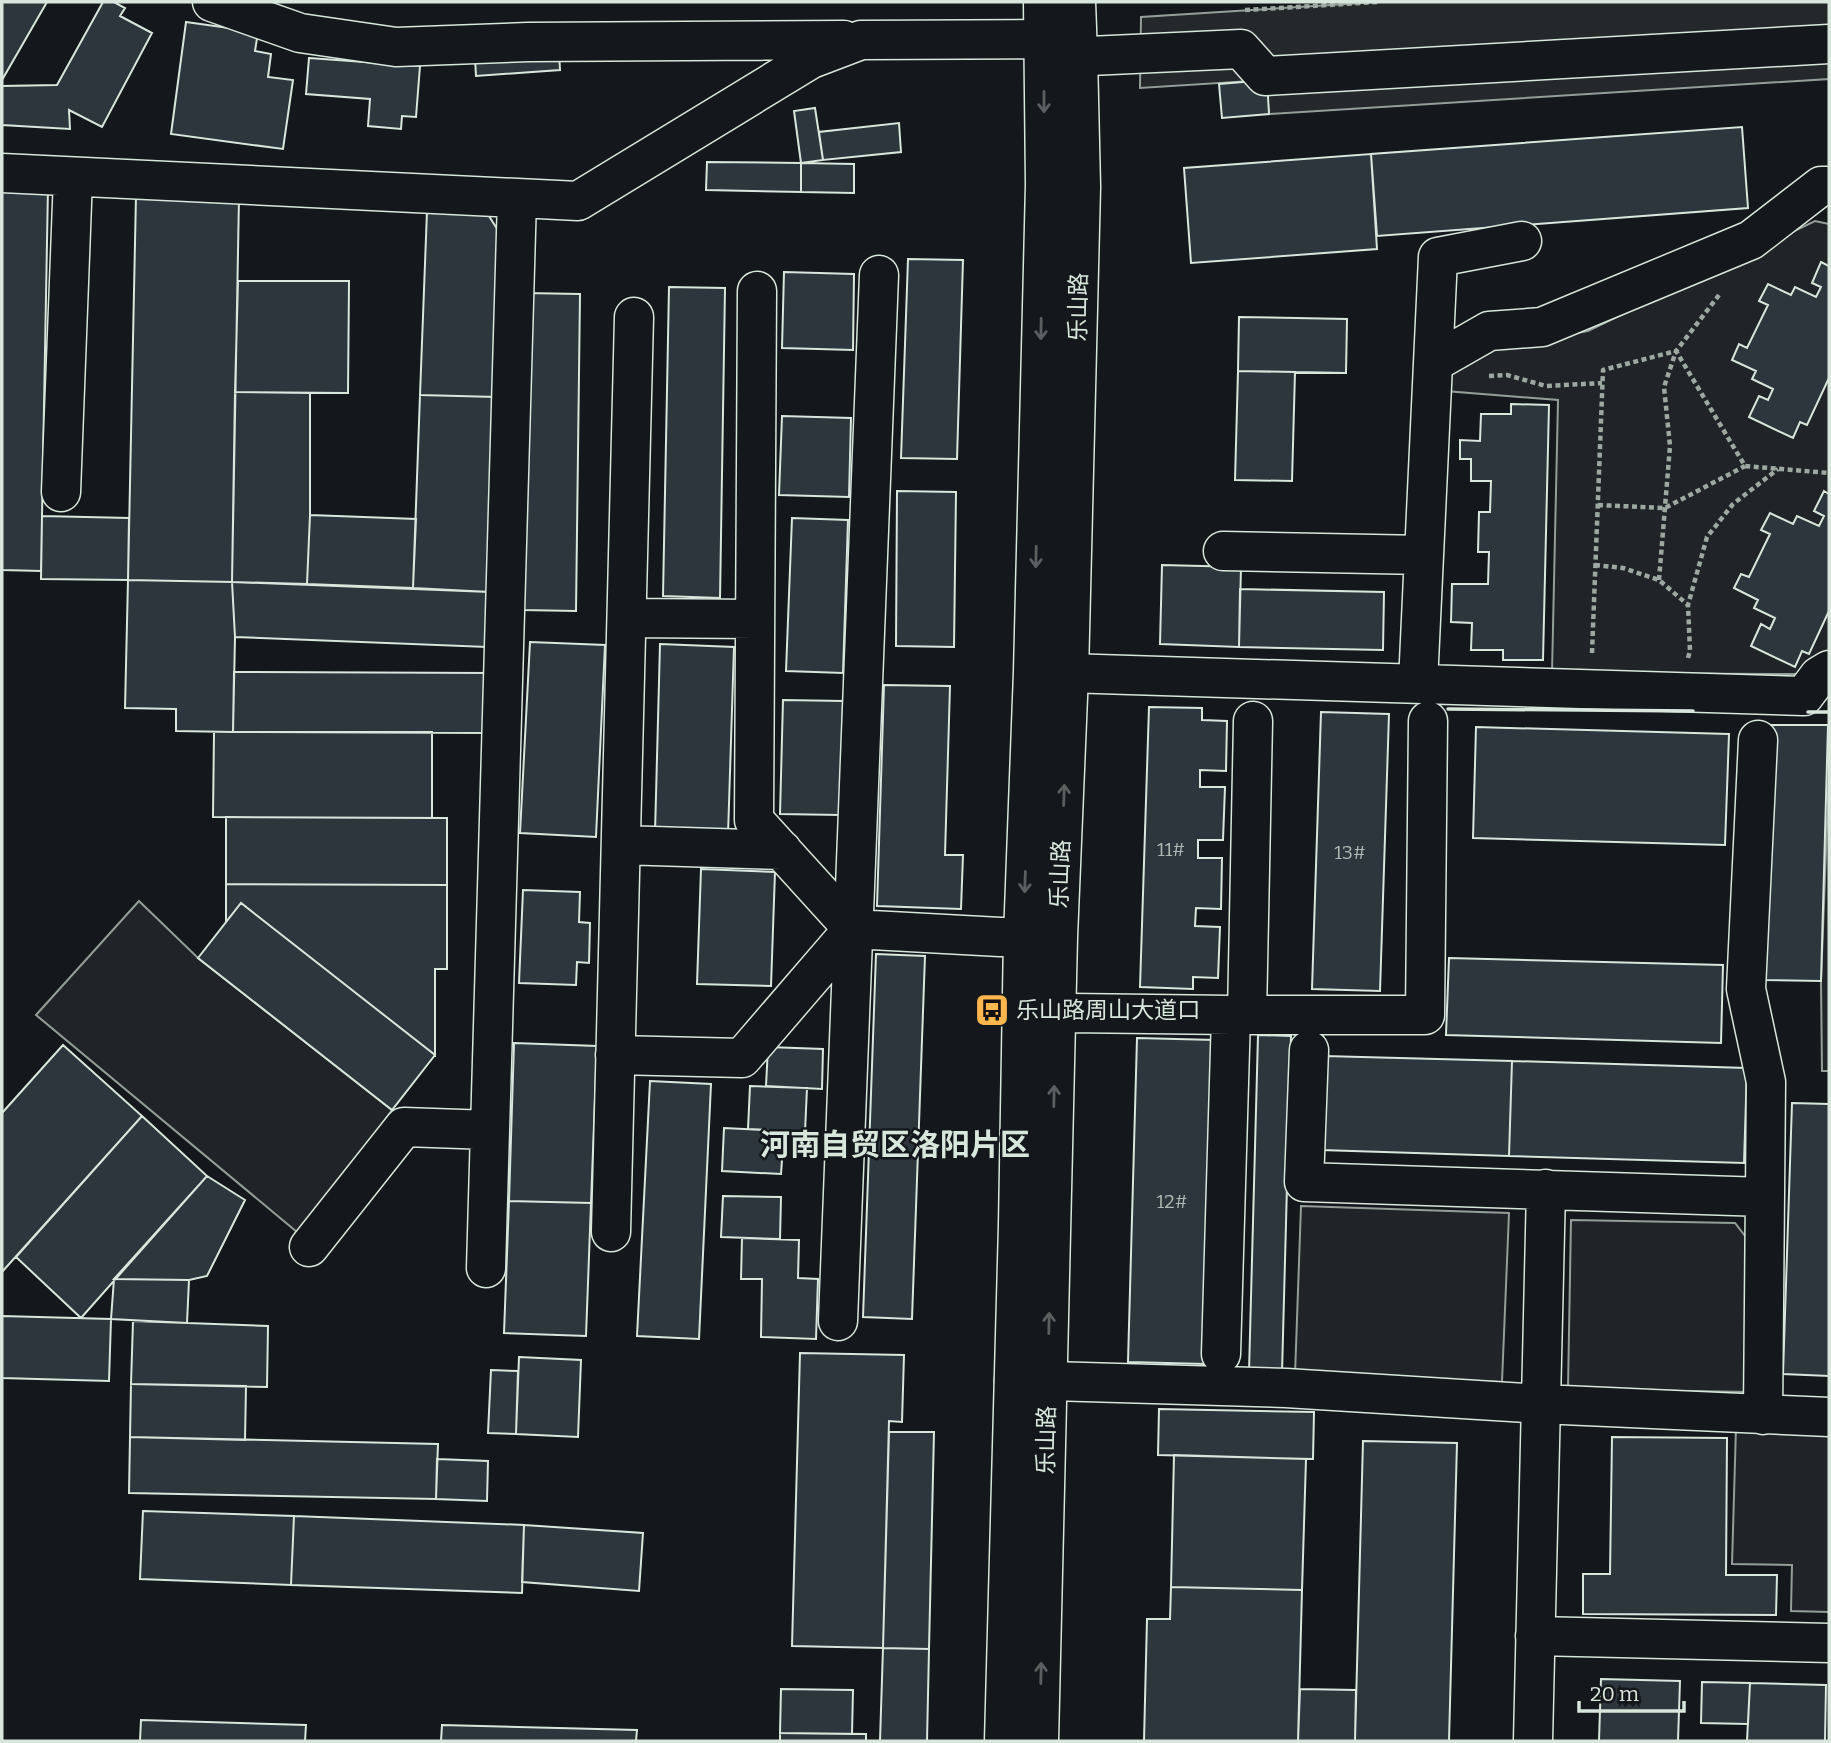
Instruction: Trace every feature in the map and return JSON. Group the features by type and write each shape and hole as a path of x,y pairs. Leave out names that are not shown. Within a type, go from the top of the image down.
{"main road":[{"path":"212,2 300,33 396,47 528,42 861,40 1058,24 1241,49 1265,76 1829,44"},
{"name":"乐山路","path":"1039,1741 1031,1381 1041,937 1051,672 1081,187 1058,24"},
{"path":"2,173 578,201 811,59 861,40"},
{"path":"61,492 73,177"},
{"path":"1432,367 1489,331 1542,327 1751,240 1821,186 1829,186"},
{"path":"486,1268 517,198"},
{"path":"1418,683 1438,257 1522,241"},
{"path":"838,1321 879,275"},
{"path":"757,291 754,820 853,929 1041,937"},
{"path":"611,1232 634,317"},
{"path":"1223,551 1424,555"},
{"path":"626,618 755,619"},
{"path":"1051,672 1804,696 1819,676 1829,670"},
{"path":"1221,1354 1253,721"},
{"path":"1056,1014 1425,1015 1428,721"},
{"path":"1758,740 1746,989 1766,1082 1763,1415"},
{"path":"621,845 782,850"},
{"path":"615,1055 742,1058 853,929"},
{"name":"乐山路","path":"1004,1741 1056,1014 1041,937"},
{"path":"1308,1050 1304,1182 1765,1196"},
{"path":"309,1247 404,1128 490,1130"},
{"path":"1533,1741 1546,1189"},
{"path":"1031,1381 1286,1388 1541,1404 1829,1417"},
{"path":"1535,1636 1829,1643"}],"path":[{"path":"1659,580 1671,446 1664,387 1676,351 1724,290"},
{"path":"1590,689 1603,370 1676,351"},
{"path":"1676,351 1745,466"},
{"path":"1432,367 1458,378 1507,375 1546,386 1602,383"},
{"path":"1598,505 1665,508 1745,466 1829,473"},
{"path":"1678,692 1690,651 1688,605 1707,537 1733,504 1778,468"},
{"path":"1595,565 1623,568 1659,580 1688,605"}],"shaded area":[{"path":"1378,2 1829,2 1829,79 1269,114 1266,80 1140,88 1141,17"},
{"path":"1815,221 1829,224 1829,658 1807,674 1552,673 1558,400 1445,391 1445,374 1478,350 1588,331"},
{"path":"1829,772 1829,1071 1822,1071 1821,981"},
{"path":"139,901 198,958 392,1110 303,1237 36,1015"},
{"path":"1301,1206 1509,1213 1502,1382 1295,1375"},
{"path":"1571,1220 1735,1223 1752,1245 1750,1392 1568,1389"},
{"path":"1736,1427 1829,1430 1829,1612 1791,1611 1792,1565 1732,1564"}],"building":[{"path":"2,2 47,2 2,80"},
{"path":"103,2 114,2 125,8 120,16 152,33 102,127 69,110 70,129 2,125 2,86 57,85"},
{"path":"186,22 258,32 255,51 271,54 268,77 293,80 283,149 171,134"},
{"path":"559,52 560,70 476,76 475,58"},
{"path":"309,58 420,66 416,117 402,116 401,129 368,126 370,99 306,94"},
{"path":"1267,80 1269,114 1222,118 1219,84"},
{"path":"815,108 823,160 801,163 794,111"},
{"path":"899,123 901,152 823,160 819,132"},
{"path":"1742,127 1748,208 1377,236 1371,154"},
{"path":"1371,154 1377,249 1191,263 1184,168"},
{"path":"707,162 801,163 801,192 706,190"},
{"path":"801,163 854,164 854,193 801,192"},
{"path":"2,186 48,187 41,571 2,570"},
{"path":"136,195 239,197 232,582 128,580"},
{"path":"427,211 487,213 501,235 496,397 420,395"},
{"path":"908,259 963,260 957,459 901,458"},
{"path":"1821,262 1829,266 1829,378 1807,425 1800,422 1793,438 1749,417 1759,396 1768,400 1773,389 1752,379 1756,371 1732,360 1739,344 1747,348 1768,305 1759,301 1768,284 1791,295 1795,287 1816,297 1821,287 1812,283"},
{"path":"784,272 854,274 853,350 782,348"},
{"path":"238,281 349,281 348,393 235,392"},
{"path":"669,287 725,288 720,598 663,596"},
{"path":"525,293 580,294 576,611 522,610"},
{"path":"1239,317 1347,319 1346,373 1238,371"},
{"path":"1238,371 1295,372 1292,481 1235,480"},
{"path":"235,392 310,393 307,584 232,582"},
{"path":"420,395 496,397 490,592 413,588"},
{"path":"1511,404 1549,405 1543,660 1503,660 1503,650 1471,650 1472,623 1451,622 1452,584 1488,584 1489,552 1478,552 1479,512 1490,512 1491,481 1471,481 1471,459 1460,459 1460,440 1480,441 1481,414 1511,414"},
{"path":"782,416 851,418 849,497 779,495"},
{"path":"897,491 956,492 954,647 896,646"},
{"path":"1824,491 1829,494 1829,611 1809,654 1802,651 1795,667 1751,646 1761,624 1770,629 1775,618 1754,608 1758,600 1734,588 1741,574 1749,577 1770,534 1761,530 1770,513 1793,524 1797,516 1819,526 1824,516 1814,511"},
{"path":"310,515 416,519 413,588 307,584"},
{"path":"42,516 129,518 128,580 41,579"},
{"path":"792,518 848,520 843,673 786,671"},
{"path":"1162,565 1241,567 1239,647 1160,644"},
{"path":"128,580 232,582 235,637 233,732 176,731 176,709 125,708"},
{"path":"232,582 490,592 487,647 235,637"},
{"path":"1240,589 1384,592 1383,650 1239,647"},
{"path":"530,642 605,645 596,837 520,833"},
{"path":"660,644 734,647 728,835 655,833"},
{"path":"234,672 490,673 489,733 233,732"},
{"path":"884,685 950,686 945,855 963,855 961,909 877,906"},
{"path":"783,700 843,701 840,815 780,814"},
{"path":"1149,707 1202,708 1202,720 1227,721 1226,771 1200,770 1200,787 1225,787 1223,840 1198,840 1198,858 1222,858 1221,909 1196,908 1195,926 1220,927 1218,978 1193,977 1193,989 1140,987"},
{"path":"1321,712 1389,714 1380,991 1312,989"},
{"path":"1771,725 1828,725 1821,981 1764,980"},
{"path":"1476,727 1729,734 1725,845 1473,838"},
{"path":"214,732 432,732 432,818 213,817"},
{"path":"226,817 447,818 447,885 226,884"},
{"path":"701,869 775,872 771,986 697,984"},
{"path":"226,884 447,885 447,969 435,969 435,1055 241,903 226,922"},
{"path":"523,890 580,892 579,922 590,923 589,963 577,962 576,985 519,983"},
{"path":"241,903 435,1055 392,1110 198,958"},
{"path":"876,954 925,956 912,1319 863,1317"},
{"path":"1449,958 1723,965 1721,1043 1446,1035"},
{"path":"1258,1035 1291,1036 1282,1373 1249,1372"},
{"path":"1137,1038 1215,1040 1206,1364 1128,1362"},
{"path":"514,1043 597,1046 591,1203 509,1201"},
{"path":"63,1045 142,1116 2,1272 2,1113"},
{"path":"768,1047 823,1049 822,1089 766,1086"},
{"path":"1324,1056 1512,1061 1509,1156 1321,1150"},
{"path":"1512,1061 1747,1068 1744,1163 1509,1156"},
{"path":"650,1081 711,1084 699,1339 637,1336"},
{"path":"750,1086 807,1088 805,1132 748,1129"},
{"path":"1792,1103 1829,1104 1829,1376 1783,1374"},
{"path":"142,1116 207,1176 81,1318 16,1257"},
{"path":"724,1128 784,1131 781,1174 722,1171"},
{"path":"207,1176 245,1200 207,1276 189,1280 114,1279"},
{"path":"723,1196 781,1197 780,1239 721,1237"},
{"path":"509,1201 591,1203 586,1336 504,1333"},
{"path":"742,1238 799,1240 798,1278 818,1279 816,1339 761,1337 762,1279 741,1279"},
{"path":"114,1279 189,1280 187,1323 111,1319"},
{"path":"2,1316 111,1319 109,1381 2,1378"},
{"path":"133,1321 268,1326 267,1387 131,1384"},
{"path":"800,1353 904,1355 902,1422 889,1421 883,1648 792,1646"},
{"path":"519,1357 581,1360 578,1437 516,1434"},
{"path":"491,1370 518,1371 516,1434 488,1433"},
{"path":"131,1384 246,1386 245,1440 130,1437"},
{"path":"1159,1409 1314,1412 1313,1459 1158,1455"},
{"path":"889,1432 934,1432 929,1649 883,1648"},
{"path":"130,1437 438,1444 436,1499 129,1493"},
{"path":"1612,1437 1727,1438 1726,1575 1777,1575 1776,1615 1583,1614 1583,1574 1610,1574"},
{"path":"1363,1441 1457,1443 1449,1741 1355,1741"},
{"path":"1174,1455 1306,1459 1302,1590 1171,1587"},
{"path":"437,1459 488,1461 487,1501 436,1499"},
{"path":"143,1511 294,1516 291,1585 140,1579"},
{"path":"294,1516 524,1525 522,1593 291,1585"},
{"path":"524,1525 643,1533 639,1591 522,1582"},
{"path":"1171,1587 1302,1590 1298,1741 1144,1741 1147,1619 1170,1619"},
{"path":"883,1648 929,1649 927,1741 880,1741"},
{"path":"1601,1679 1680,1681 1678,1741 1599,1741"},
{"path":"1702,1682 1750,1683 1748,1724 1701,1723"},
{"path":"1750,1683 1826,1685 1825,1741 1747,1741"},
{"path":"781,1689 853,1690 852,1734 780,1733"},
{"path":"1300,1689 1356,1690 1355,1741 1298,1741"},
{"path":"141,1720 306,1725 305,1741 140,1741"},
{"path":"442,1725 637,1730 636,1741 441,1741"},
{"path":"780,1733 866,1734 866,1741 780,1741"}],"wall":[{"path":"1448,709 1693,711"},
{"path":"1808,712 1829,712"}],"place":[{"name":"乐山路周山大道口","path":"992,1010"}],"district":[{"name":"河南自贸区洛阳片区","path":"895,1145"}]}
